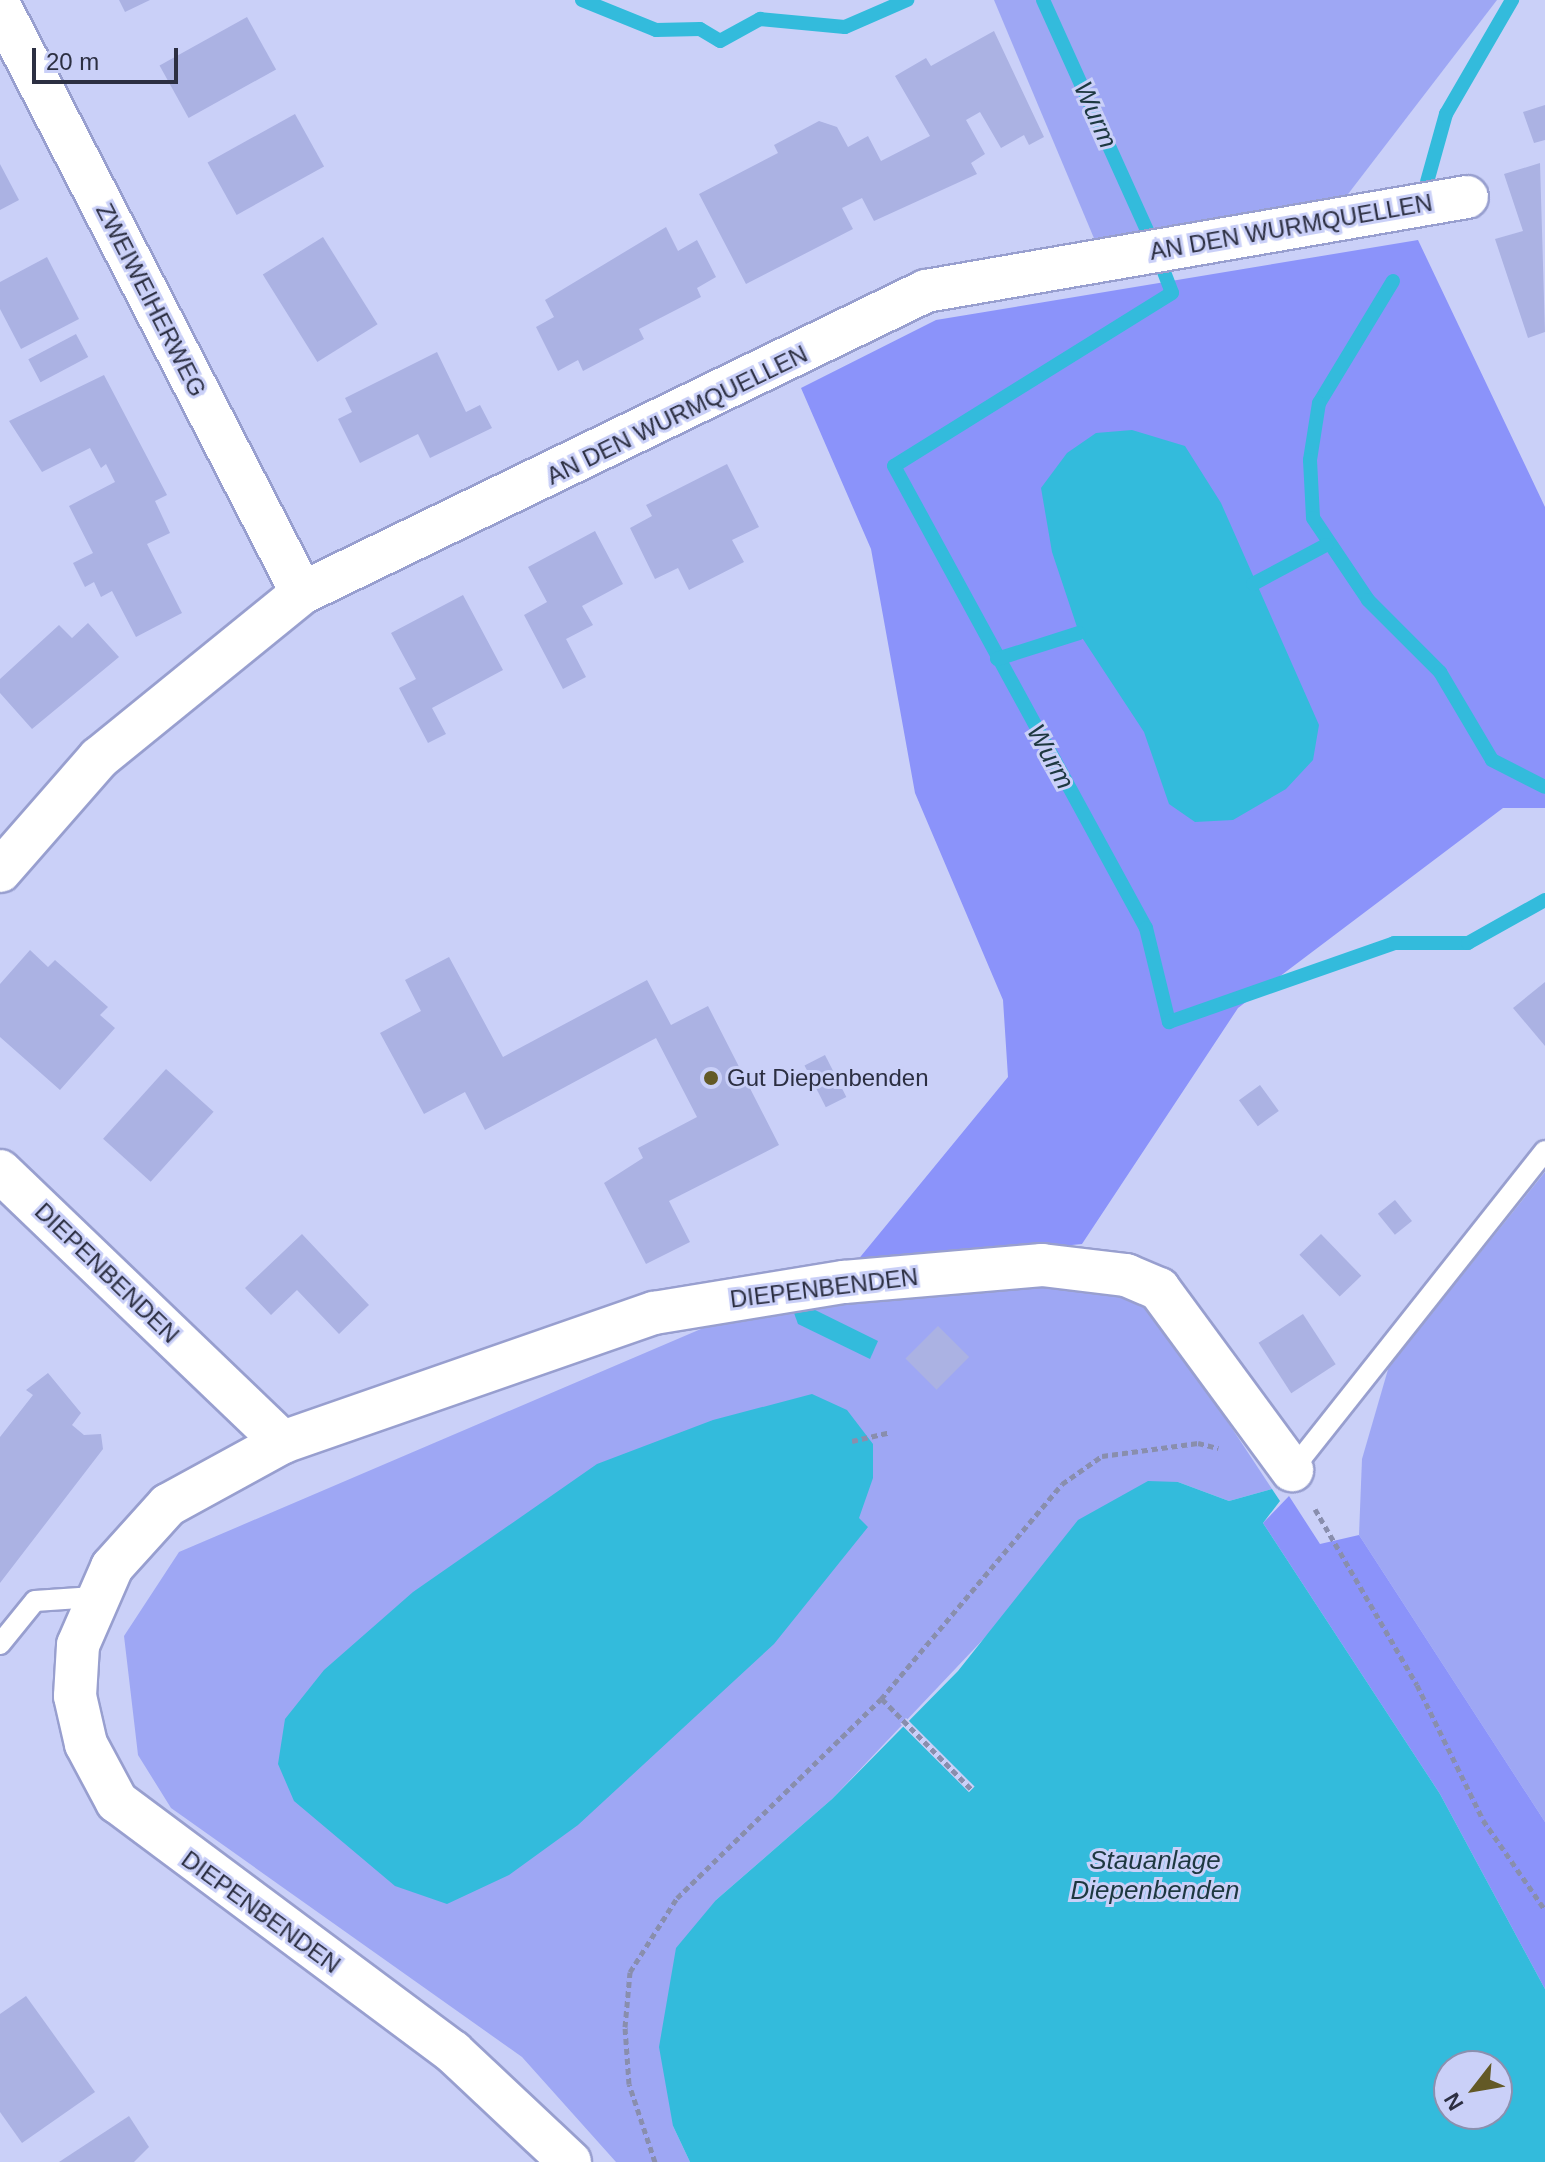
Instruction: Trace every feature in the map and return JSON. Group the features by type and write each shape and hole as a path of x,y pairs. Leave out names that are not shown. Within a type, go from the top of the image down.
{"street":[{"name":"ZWEIWEIHERWEG","path":"0,7 302,593"},
{"name":"AN DEN WURMQUELLEN","path":"0,871 99,758 302,593 926,291 1467,197"},
{"name":"DIEPENBENDEN","path":"0,1171 283,1442"},
{"name":"DIEPENBENDEN","path":"570,2162 453,2052 117,1802 86,1744 75,1696 78,1645 94,1597 168,1505 283,1442 654,1313 844,1282 1042,1265 1126,1275 1159,1289 1292,1470"}],"lane":[{"path":"1292,1470 1545,1151"},
{"path":"0,1644 35,1601 94,1597"}],"path":[{"path":"852,1441 890,1432"},
{"path":"655,2162 629,2084 625,2027 630,1972 649,1934 881,1699 1062,1484 1102,1456 1198,1443 1292,1470 1417,1685 1483,1820 1545,1910"},
{"path":"881,1699 971,1789"}],"shaded area":[{"path":"994,0 1497,0 1345,198 1096,243"},
{"path":"1418,240 1545,507 1545,808 1503,808 1238,1008 1082,1244 852,1267 1008,1077 1003,1000 915,793 871,549 801,388 936,320"},
{"path":"1545,1172 1545,1822 1359,1535 1362,1459 1389,1366"},
{"path":"984,1286 1096,1289 1152,1307 1272,1489 1229,1501 1178,1482 1010,1611 832,1799 716,1900 673,2126 690,2162 616,2162 522,2057 171,1808 138,1755 124,1636 179,1552 736,1314"},
{"path":"1289,1496 1320,1544 1359,1535 1545,1822 1545,1989 1440,1794 1263,1523"}],"water":[{"path":"1132,430 1185,446 1221,503 1319,725 1313,760 1286,789 1233,820 1195,822 1169,804 1144,732 1079,633 1052,552 1041,488 1067,453 1096,433"},
{"path":"807,1306 878,1341 870,1359 798,1324 794,1313"},
{"path":"812,1394 847,1410 873,1444 873,1478 859,1518 868,1527 774,1644 578,1825 509,1875 447,1904 395,1886 294,1801 278,1764 285,1719 324,1670 413,1592 597,1464 713,1420"},
{"name":"Stauanlage Diepenbenden","path":"1148,1481 1178,1482 1229,1501 1272,1489 1280,1501 1263,1523 1440,1794 1545,1989 1545,2162 690,2162 673,2126 659,2047 676,1948 716,1900 832,1799 958,1671 1078,1520"}],"pier":[{"path":"906,1718 975,1787 969,1792 900,1724"}],"building":[{"path":"119,0 150,0 125,12"},
{"path":"247,17 276,69 189,118 160,65"},
{"path":"994,31 1044,137 1029,145 1024,135 1001,148 980,112 966,120 985,154 971,163 977,174 874,221 862,198 842,208 853,229 746,284 699,194 778,153 774,145 819,121 837,127 848,147 868,136 881,161 930,136 895,76 926,58 931,66"},
{"path":"1545,105 1545,140 1534,143 1523,112"},
{"path":"295,114 324,166 237,215 208,162"},
{"path":"1540,163 1545,332 1528,338 1495,239 1523,231 1504,174"},
{"path":"0,164 19,200 0,210"},
{"path":"666,227 678,251 697,240 716,277 697,288 701,297 639,329 644,339 583,371 578,360 558,371 536,327 554,317 545,300"},
{"path":"323,237 378,324 317,362 263,275"},
{"path":"47,257 79,319 21,349 0,309 0,282"},
{"path":"76,334 88,357 41,382 28,359"},
{"path":"437,352 466,412 480,405 492,428 430,458 418,434 360,463 338,419 352,412 345,398"},
{"path":"104,375 167,495 155,501 170,533 147,544 182,613 136,637 112,591 101,597 94,582 85,587 73,563 93,553 69,506 115,482 106,464 101,468 90,448 42,472 9,421"},
{"path":"727,464 759,527 732,540 744,562 689,590 678,568 655,579 630,528 652,516 646,505"},
{"path":"595,531 623,584 582,606 593,625 566,639 586,677 563,689 524,615 547,602 528,567"},
{"path":"463,595 503,670 432,708 446,734 428,743 399,688 416,679 391,633"},
{"path":"88,623 119,657 32,729 0,693 0,679 59,625 72,638"},
{"path":"30,950 48,967 55,960 108,1007 100,1015 115,1028 60,1090 0,1037 0,984"},
{"path":"449,957 503,1057 647,980 671,1025 708,1006 779,1145 669,1201 690,1242 646,1264 604,1183 643,1158 638,1148 697,1117 656,1038 485,1130 465,1092 424,1114 380,1033 421,1011 405,980"},
{"path":"1545,982 1545,1046 1513,1008"},
{"path":"825,1055 846,1097 826,1107 805,1065"},
{"path":"166,1069 214,1112 151,1182 103,1139"},
{"path":"1260,1085 1279,1111 1258,1126 1239,1100"},
{"path":"1395,1200 1412,1221 1395,1235 1378,1214"},
{"path":"302,1234 369,1305 339,1334 297,1290 271,1315 245,1288"},
{"path":"1321,1234 1361,1276 1340,1297 1299,1255"},
{"path":"1303,1314 1336,1364 1291,1393 1259,1343"},
{"path":"938,1326 969,1357 937,1390 905,1359"},
{"path":"48,1373 81,1413 72,1425 84,1435 101,1434 103,1449 0,1583 0,1437 33,1395 26,1390"},
{"path":"26,1996 95,2092 22,2143 0,2112 0,2014"},
{"path":"129,2116 149,2147 134,2162 59,2162"}],"waterway":[{"name":"Wurm","path":"582,0 656,30 700,29 720,41 760,19 845,27 907,0"},
{"name":"Wurm","path":"1043,0 1147,230"},
{"name":"Wurm","path":"1427,182 1446,114 1512,0"},
{"name":"Wurm","path":"1159,259 1172,293 894,466 1146,928 1169,1022 1394,943 1468,943 1545,900"},
{"name":"Wurm","path":"1393,281 1319,403 1310,460 1313,518 1368,600 1440,672 1492,760 1545,787"},
{"path":"1253,584 1326,545"},
{"path":"997,659 1079,633"}],"place":[{"name":"Gut Diepenbenden","path":"711,1078"}]}
